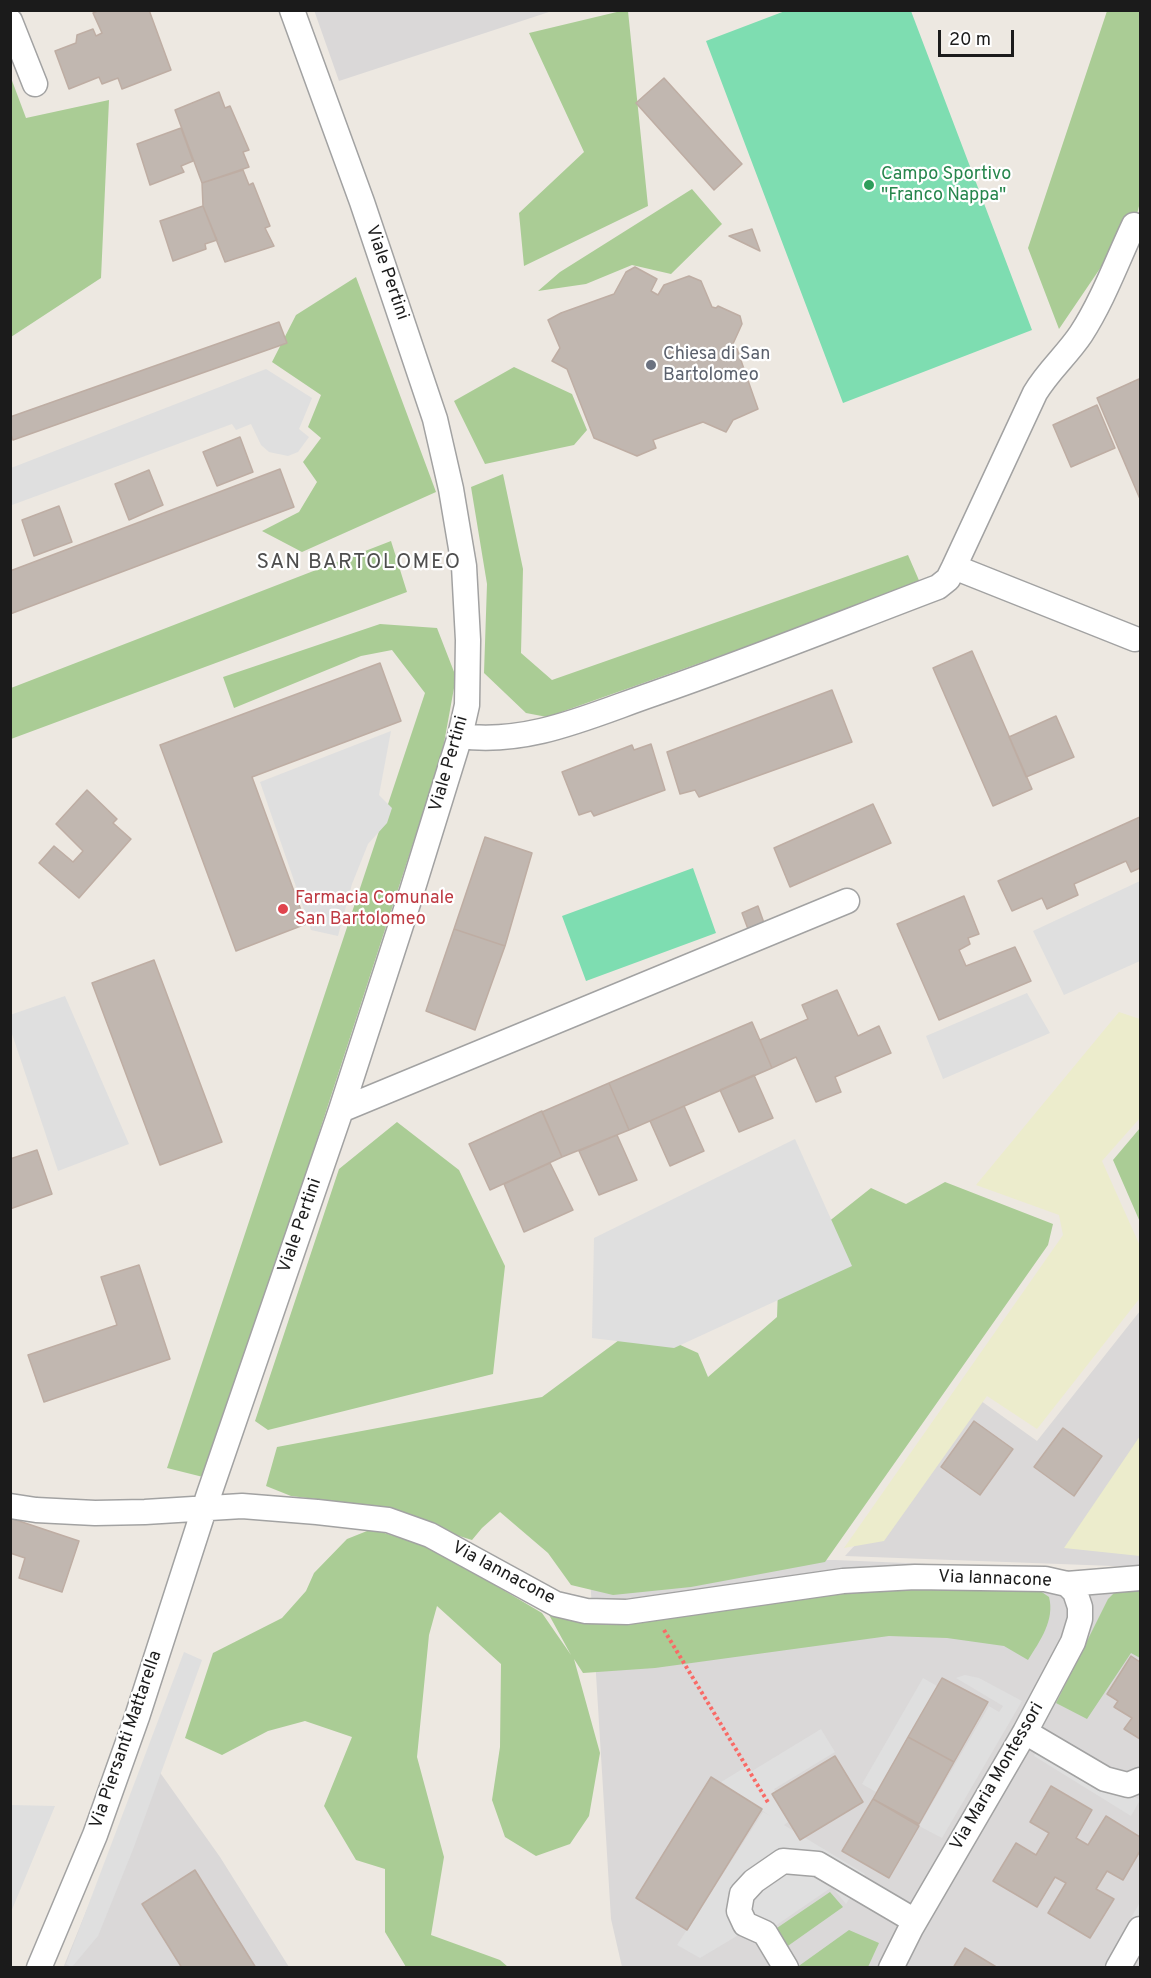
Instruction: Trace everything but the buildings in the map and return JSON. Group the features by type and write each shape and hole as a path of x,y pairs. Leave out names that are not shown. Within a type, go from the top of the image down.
{"street":[{"name":"Viale Pertini","path":"204,1508 341,1110 460,736 467,705 464,566 451,489 435,419 362,201 292,10"},
{"path":"10,21 35,84"},
{"path":"460,736 488,738 523,736 579,720 698,678 938,587 948,579 1035,393 1044,378 1079,337 1096,310 1134,225"},
{"path":"954,567 1136,639"},
{"path":"341,1110 847,901"},
{"name":"Via Iannacone","path":"10,1506 36,1510 95,1513 253,1507 388,1520 430,1535 556,1604 586,1611 627,1612 843,1581 915,1577 1045,1580 1067,1584 1140,1578"},
{"name":"Via Piersanti Mattarella","path":"39,1968 95,1835 137,1717 204,1508"},
{"name":"Via Maria Montessori","path":"891,1968 915,1920 1025,1732 1073,1642 1080,1619 1078,1600 1075,1592 1067,1584"},
{"path":"1025,1732 1105,1779 1128,1785 1140,1780"},
{"path":"786,1968 765,1933 745,1924 739,1911 742,1894 754,1881 783,1861 818,1864 915,1920"},
{"path":"1118,1968 1140,1929"}],"path":[{"path":"652,1609 770,1804"}],"shaded area":[{"path":"314,10 552,10 552,11 339,81"},
{"path":"266,369 312,398 299,429 309,437 298,452 288,456 269,452 261,445 251,424 236,430 232,424 12,505 11,468"},
{"path":"391,731 379,795 392,808 387,823 368,844 352,884 338,936 311,930 260,782"},
{"path":"1140,881 1140,961 1064,995 1033,931"},
{"path":"1027,993 1050,1033 943,1079 926,1036"},
{"path":"65,996 129,1144 58,1171 11,1031 10,1015"},
{"path":"795,1139 852,1266 674,1348 592,1338 594,1238"},
{"path":"1140,1311 1140,1567 845,1556 888,1509 970,1393 1037,1441"},
{"path":"589,1560 835,1560 1140,1573 1140,1967 622,1967 611,1919"},
{"path":"184,1652 202,1660 134,1847 98,1936 72,1967 66,1964"},
{"path":"965,1675 979,1678 1022,1701 942,1838 919,1826 989,1706 999,1712 1003,1706 956,1678"},
{"path":"923,1678 937,1686 876,1792 862,1784"},
{"path":"821,1729 835,1752 774,1789 792,1819 784,1825 865,1874 846,1904 832,1887 765,1933 747,1930 700,1958 677,1945 763,1812 770,1816 721,1782 749,1765 752,1771"},
{"path":"1040,1741 1140,1800 1131,1816 1034,1756"},
{"path":"149,1757 220,1857 289,1967 63,1968"},
{"path":"10,1805 55,1806 11,1912"},
{"path":"1140,1902 1140,1939 1124,1967 1103,1968"}],"green space":[{"path":"628,11 648,206 524,266 519,213 584,152 529,33"},
{"name":"Campo Sportivo \"Franco Nappa\"","path":"785,11 911,11 1032,330 843,403 706,41"},
{"path":"1107,11 1140,11 1140,202 1137,214 1059,329 1028,248"},
{"path":"11,78 26,118 109,100 101,278 11,337"},
{"path":"692,189 722,224 671,274 632,265 586,284 538,291 560,272"},
{"path":"356,277 436,492 302,552 262,531 299,512 317,482 303,462 321,438 308,427 321,395 272,362 296,315"},
{"path":"514,367 572,394 587,430 574,445 485,464 454,401"},
{"path":"503,474 523,569 521,653 552,680 908,555 921,585 547,717 526,713 484,673 487,584 471,487"},
{"path":"391,541 407,592 11,739 11,688"},
{"path":"380,624 437,628 456,677 442,754 207,1478 167,1468 425,693 392,650 361,656 234,708 223,677"},
{"path":"693,868 716,933 586,981 562,916"},
{"path":"1119,1012 1140,1019 1140,1118 1102,1161 1140,1246 1140,1298 1037,1429 987,1396 884,1541 844,1548 1063,1235 1059,1215 976,1185"},
{"path":"397,1122 459,1170 505,1266 493,1374 268,1430 255,1421 339,1169"},
{"path":"1140,1128 1140,1222 1113,1160"},
{"path":"945,1182 1053,1224 1048,1245 825,1562 691,1587 613,1595 571,1585 548,1553 500,1512 472,1540 357,1504 291,1496 266,1486 277,1447 542,1397 638,1326 698,1353 708,1377 777,1317 779,1261 871,1188 906,1204"},
{"path":"1140,1436 1140,1556 1064,1548"},
{"path":"372,1529 434,1549 542,1613 571,1655 548,1613 826,1585 1036,1588 1049,1597 1050,1614 1045,1630 1028,1660 1004,1646 947,1638 889,1636 655,1668 583,1673 574,1659 600,1753 589,1816 570,1844 536,1856 505,1837 492,1800 500,1747 501,1664 437,1606 429,1635 417,1757 444,1857 431,1935 500,1960 508,1967 406,1967 385,1932 385,1869 356,1860 324,1806 352,1737 305,1721 268,1731 222,1755 185,1738 213,1653 282,1618 306,1591 314,1573 347,1539"},
{"path":"1120,1587 1140,1587 1140,1658 1131,1653 1087,1719 1056,1703 1108,1599"},
{"path":"830,1892 843,1907 785,1948 774,1930"},
{"path":"849,1930 879,1943 868,1967 796,1968"}],"place":[{"name":"Campo Sportivo \"Franco Nappa\"","path":"869,185"},
{"name":"Chiesa di San Bartolomeo","path":"651,365"},
{"name":"Farmacia Comunale San Bartolomeo","path":"283,909"}],"district":[{"name":"SAN BARTOLOMEO","path":"359,564"}]}
